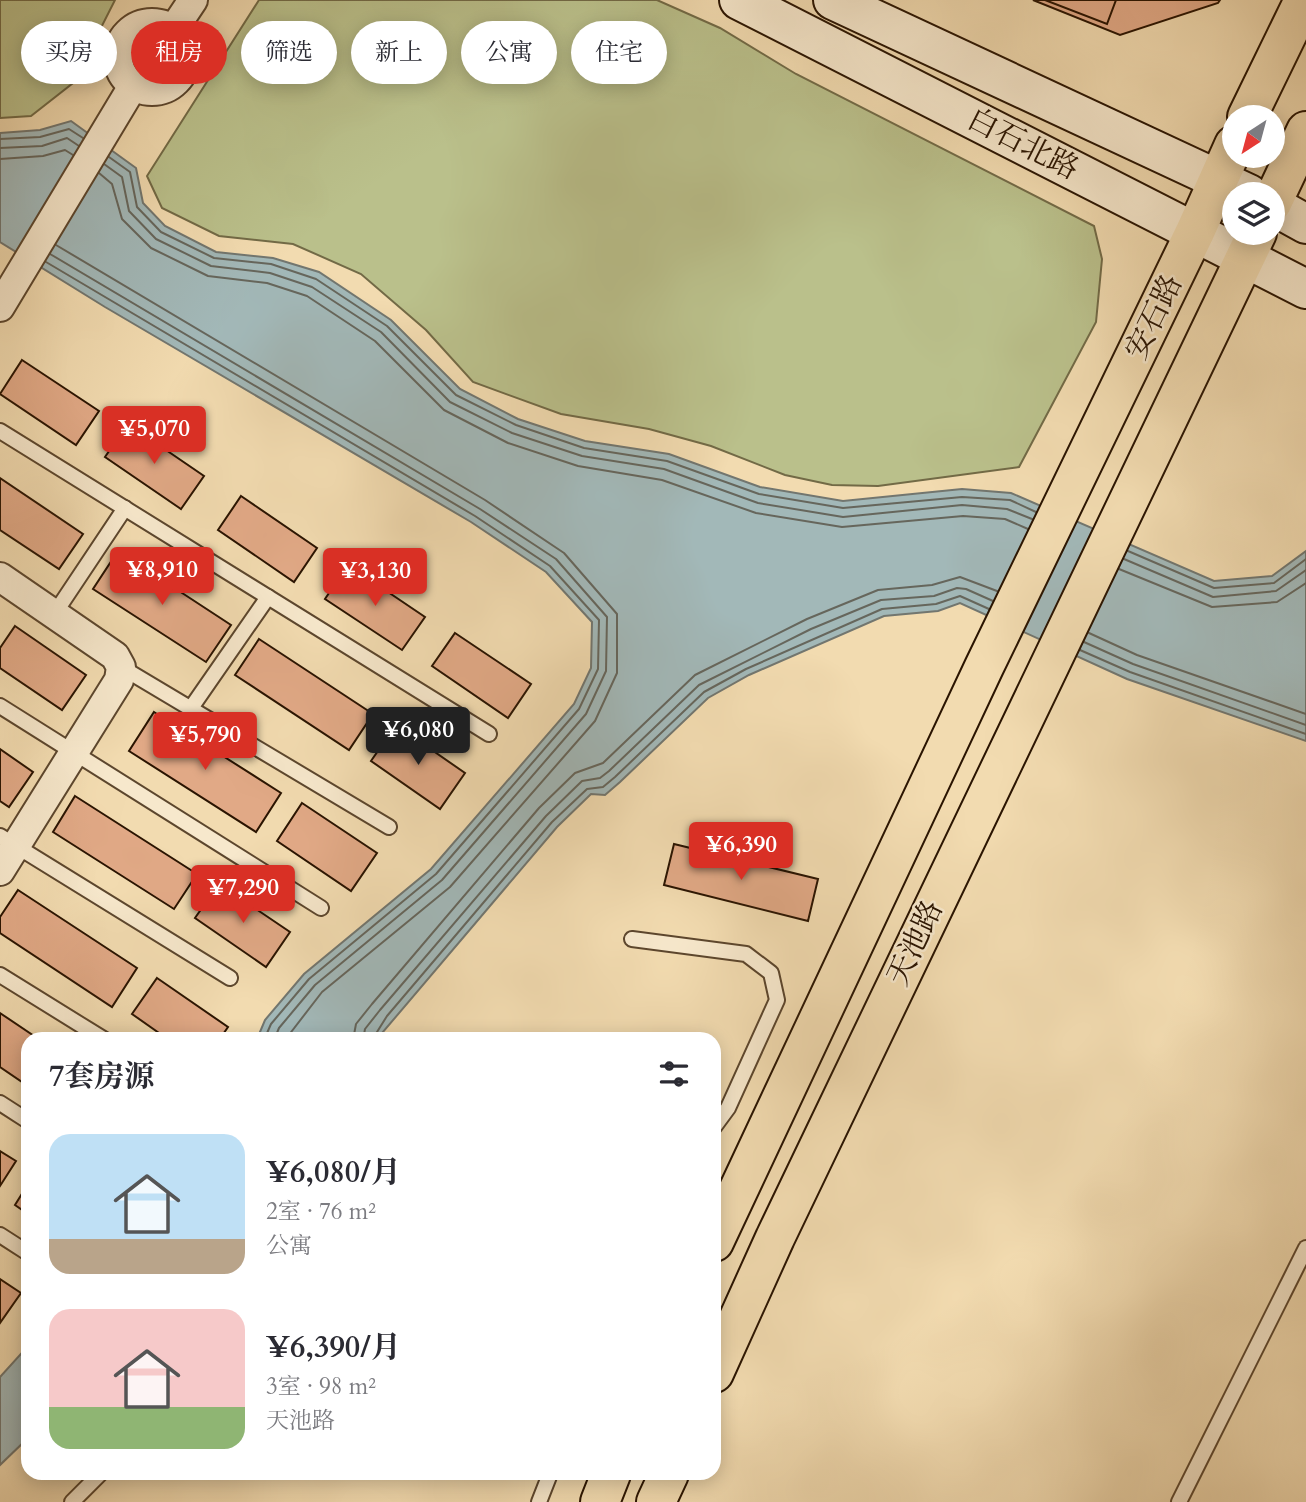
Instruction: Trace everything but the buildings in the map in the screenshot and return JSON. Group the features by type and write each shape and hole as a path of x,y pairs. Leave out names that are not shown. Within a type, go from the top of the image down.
{"main road":[{"name":"白石北路","path":"739,0 1195,232 1222,238"},
{"name":"白石北路","path":"833,0 1222,182"},
{"path":"1253,105 1304,0"},
{"path":"1282,182 1306,131"},
{"name":"安石路","path":"1071,487 1195,232 1222,200"},
{"path":"1285,212 1306,224"},
{"name":"安石路","path":"1120,516 1251,245"},
{"name":"白石北路","path":"1252,245 1306,289"},
{"name":"天池路","path":"721,1227 1071,487"},
{"name":"天池路","path":"721,1358 775,1238 1120,516"},
{"path":"600,1502 609,1480"},
{"path":"656,1502 666,1480"}],"street":[{"path":"160,17 186,49 187,61 177,82 156,92 133,86 120,69 119,47 132,29 192,0"},
{"path":"5,299 133,86"},
{"path":"0,577 115,656 121,667 120,680 74,752 8,841 0,871"}],"lane":[{"path":"0,431 489,734"},
{"path":"55,613 125,508"},
{"path":"191,708 268,597"},
{"path":"121,667 389,827"},
{"path":"0,706 321,908"},
{"path":"8,841 230,978"},
{"path":"632,939 746,954 771,973 777,1000 728,1108 721,1118"},
{"path":"0,975 92,1032"},
{"path":"0,1103 21,1116"},
{"path":"0,1235 21,1248"},
{"path":"1179,1502 1306,1248"},
{"path":"72,1502 94,1480"},
{"path":"539,1502 548,1480"}],"green space":[{"path":"0,0 115,0 104,21 21,21 21,84 72,84 31,116 0,118"},
{"path":"259,0 657,0 720,28 796,74 1094,226 1102,259 1096,322 1019,467 878,486 832,485 785,475 711,446 649,429 561,414 473,382 426,330 361,274 293,244 219,236 162,208 147,176 206,84 227,84 227,50 241,28 241,84 337,84 337,21 246,21"}],"water":[{"path":"71,121 136,168 143,203 165,226 216,252 273,258 319,272 391,320 460,389 518,419 585,441 669,454 760,487 843,501 962,489 1011,493 1214,581 1272,576 1306,551 1306,741 1127,679 960,603 938,611 884,616 749,675 708,698 605,795 591,794 557,827 383,1032 260,1032 265,1020 304,974 431,869 574,704 591,668 592,622 546,572 471,522 105,307 0,242 0,133 40,130"},
{"path":"21,1354 21,1445 0,1465 0,1377"}]}
